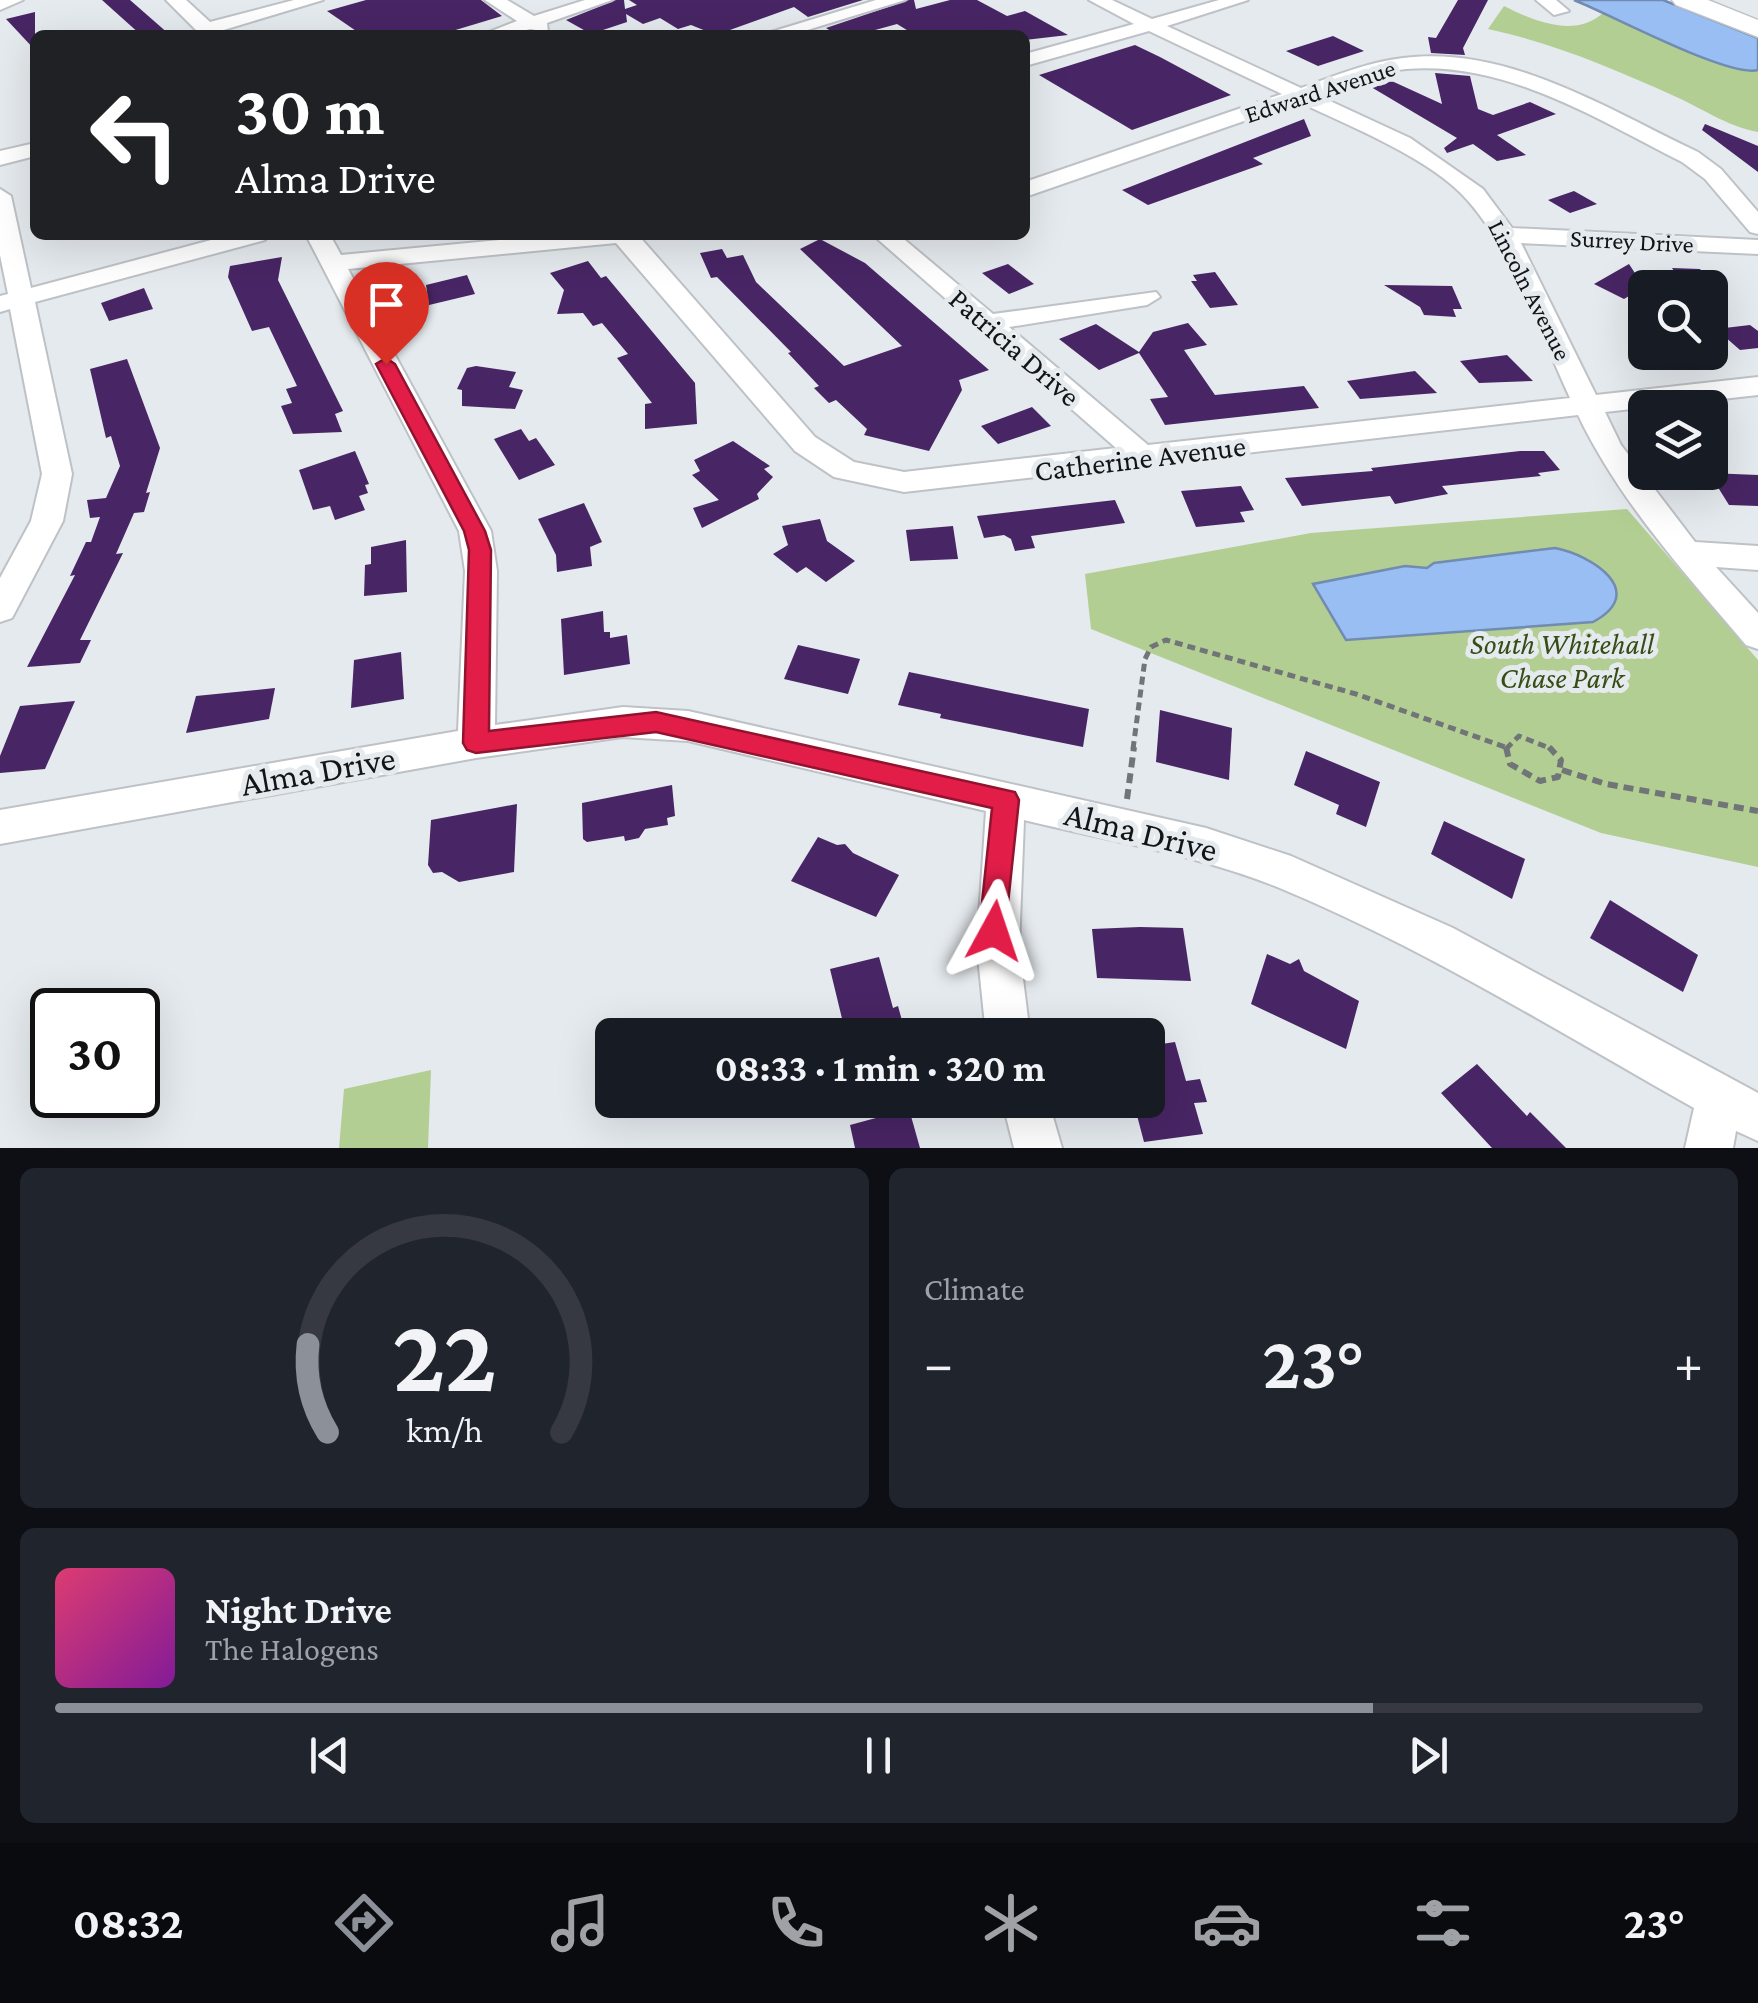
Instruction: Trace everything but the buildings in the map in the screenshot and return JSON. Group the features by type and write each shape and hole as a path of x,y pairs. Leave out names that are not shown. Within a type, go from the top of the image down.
{"highway":[{"path":"1686,0 1758,29"},
{"path":"1732,0 1758,10"}],"main road":[{"path":"0,3 12,0"}],"street":[{"path":"175,0 206,30"},
{"path":"215,30 314,0"},
{"path":"494,0 546,30"},
{"path":"506,30 603,0"},
{"path":"788,30 896,0"},
{"name":"Lincoln Avenue","path":"1098,0 1429,159 1475,194 1505,235 1608,448 1688,554 1758,636"},
{"path":"1030,58 1239,0"},
{"name":"Edward Avenue","path":"1030,188 1377,68 1408,63 1469,65 1545,86 1690,157 1714,174 1758,227"},
{"path":"0,158 30,151"},
{"path":"0,196 9,301 57,474 48,521 0,609"},
{"name":"Surrey Drive","path":"1505,235 1758,246"},
{"path":"9,301 238,240"},
{"path":"321,240 474,531 481,572 476,743"},
{"path":"333,264 574,240"},
{"name":"Catherine Avenue","path":"628,240 806,444 846,470 904,482 933,482 1758,386"},
{"name":"Patricia Drive","path":"891,240 1144,458"},
{"path":"986,323 1147,296"},
{"path":"1688,554 1758,558"},
{"name":"Alma Drive","path":"0,827 476,743 656,722 1206,846 1291,874 1378,912 1739,1108"},
{"path":"1004,1018 996,984 994,931 1006,800"},
{"path":"1709,1148 1739,1108"},
{"path":"1030,1118 1038,1148"}],"path":[{"path":"1124,827 1145,659 1151,647 1166,640 1356,694 1505,747"},
{"path":"1505,747 1519,736 1532,736 1555,750 1562,770"},
{"path":"1505,747 1510,764 1529,778 1550,780 1562,770"},
{"path":"1562,770 1606,784 1758,810"}],"green space":[{"path":"1574,0 1663,0 1758,38 1758,132 1582,57 1488,29 1504,6 1541,22 1568,26 1581,25 1604,12"},
{"name":"South Whitehall Chase Park","path":"1627,509 1758,660 1758,867 1601,833 1091,629 1085,574 1311,533"},
{"path":"431,1070 428,1148 339,1148 344,1089"}],"water":[{"path":"1574,0 1663,0 1758,38 1758,70 1743,70 1696,55"},
{"path":"1555,548 1598,567 1615,587 1616,599 1593,622 1346,640 1313,584 1405,566 1427,568 1434,563"}],"route":[{"path":"386,364 474,531 480,550 476,743 622,722 656,722 688,726 1006,800 994,931"}]}
